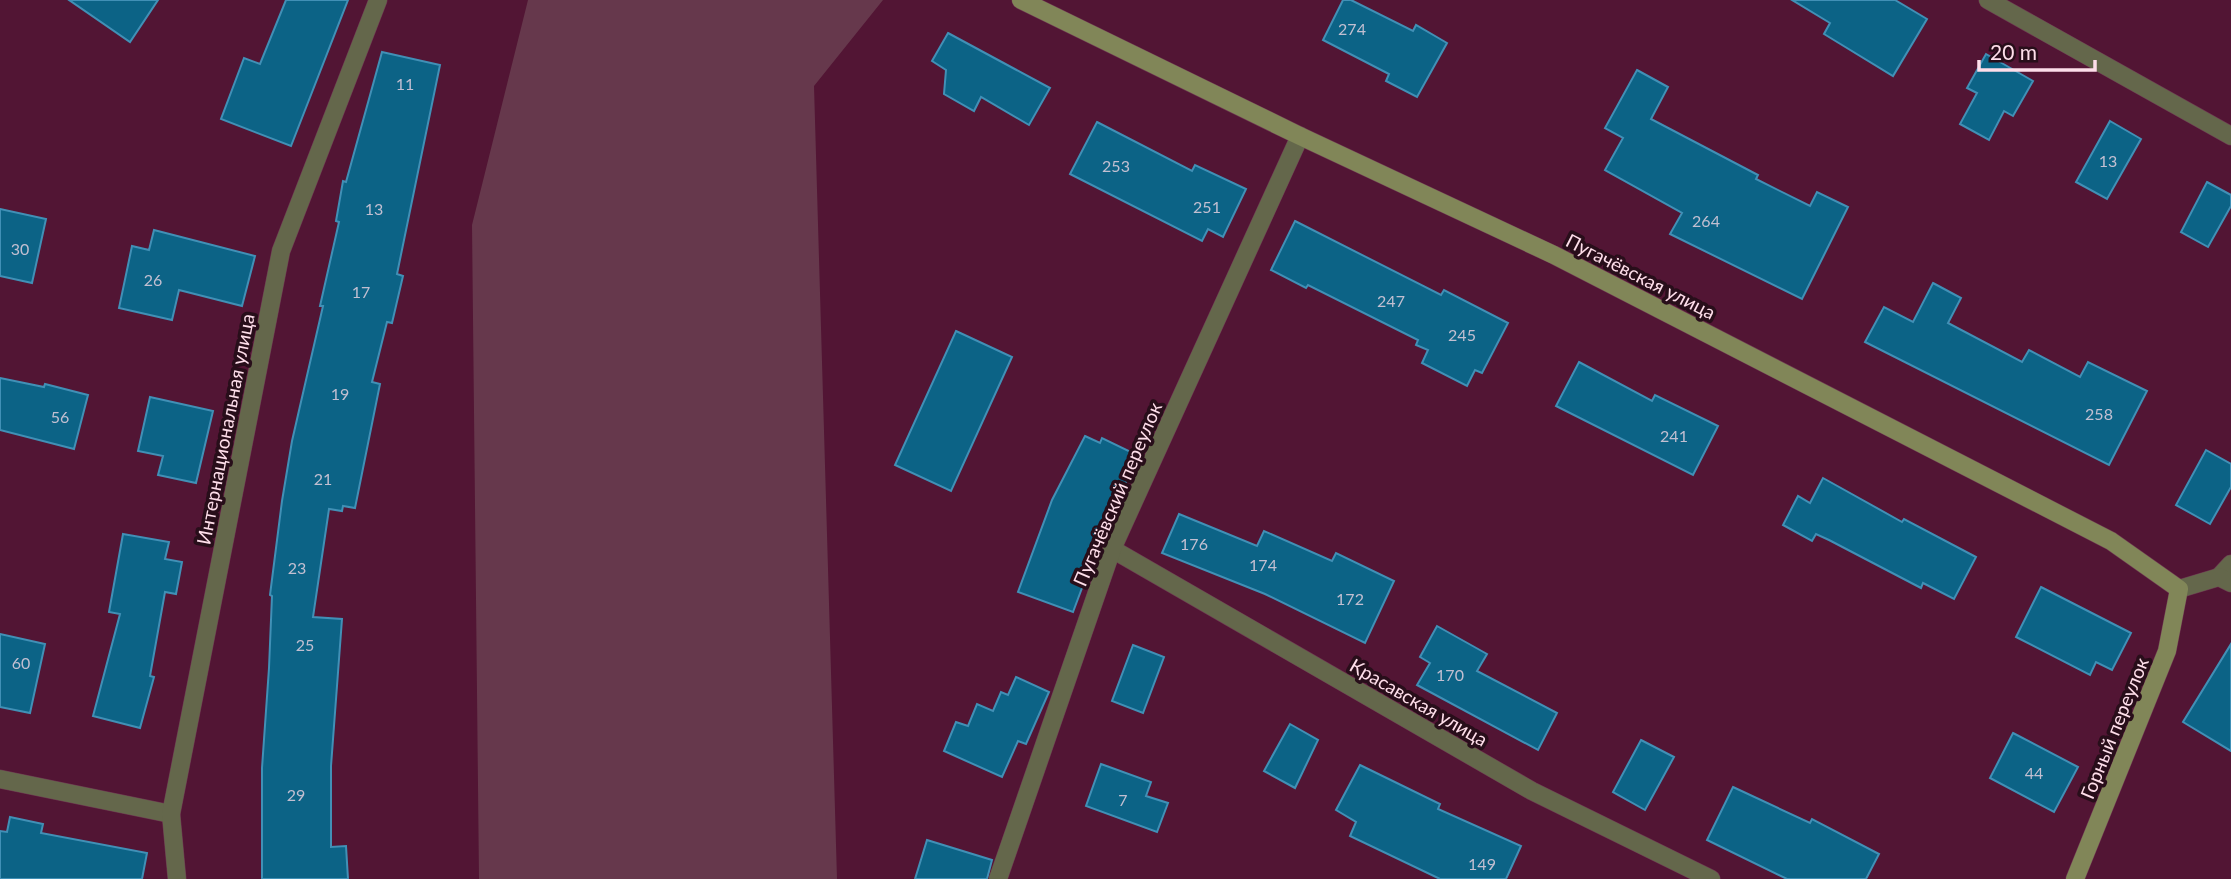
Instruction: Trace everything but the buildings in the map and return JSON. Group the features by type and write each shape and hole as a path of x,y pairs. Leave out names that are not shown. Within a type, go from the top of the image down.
{"main road":[{"name":"Пугачёвская улица","path":"1021,0 1300,136 1554,255 2111,541 2179,589"},
{"name":"Горный переулок","path":"2075,879 2167,651 2179,589"}],"street":[{"name":"Интернациональная улица","path":"177,879 171,814 282,251 377,0"},
{"path":"1988,0 2231,136"},
{"name":"Пугачёвский переулок","path":"998,879 1112,549 1300,136"},
{"name":"Красавская улица","path":"1112,549 1532,792 1711,879"},
{"path":"2179,589 2227,575"},
{"path":"0,779 171,814"}],"shaded area":[{"path":"528,0 883,0 814,86 837,879 479,879 472,225"}]}
